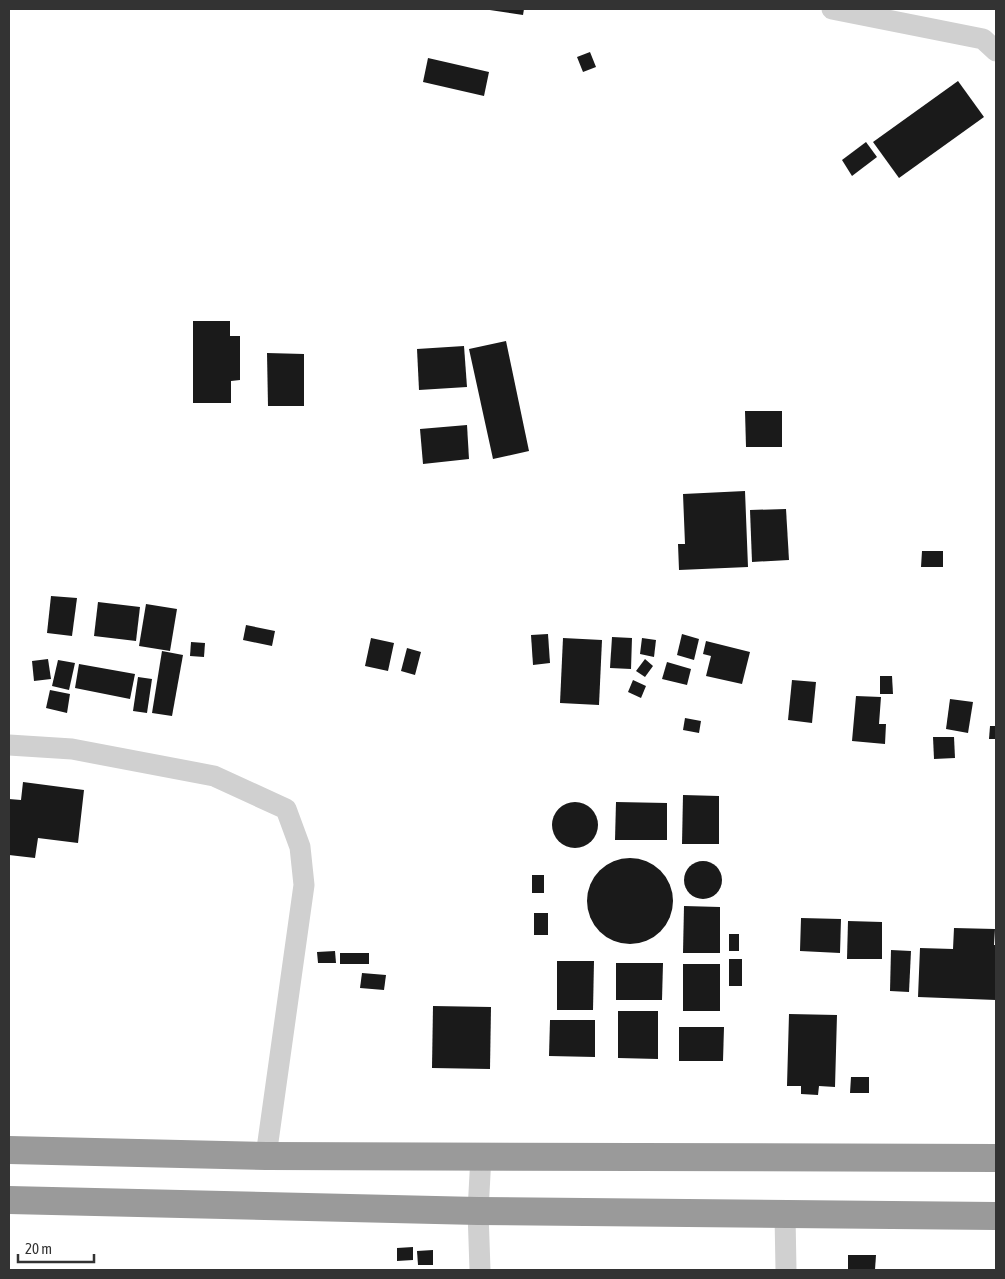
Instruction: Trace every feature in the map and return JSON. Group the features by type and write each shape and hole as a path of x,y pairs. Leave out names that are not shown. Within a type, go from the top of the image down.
{"highway":[{"path":"9,1150 266,1156 996,1158"},
{"path":"9,1200 478,1211 996,1216"}],"street":[{"path":"832,9 983,39 996,51"},
{"path":"9,745 72,750 214,776 286,809 300,847 304,885 266,1156"},
{"path":"480,1270 478,1211 481,1156"},
{"path":"785,1215 786,1270"}],"building":[{"path":"483,9 524,9 523,15"},
{"path":"590,52 596,67 583,72 577,57"},
{"path":"428,58 489,72 484,96 423,82"},
{"path":"958,81 984,117 899,178 873,142"},
{"path":"866,142 877,157 852,176 842,160"},
{"path":"193,321 230,321 230,336 240,336 240,380 231,381 231,403 193,403"},
{"path":"506,341 529,451 493,459 469,349"},
{"path":"464,346 467,387 419,390 417,349"},
{"path":"267,353 304,354 304,406 268,406"},
{"path":"745,411 782,411 782,447 746,447"},
{"path":"467,425 469,459 423,464 420,429"},
{"path":"745,491 748,567 679,570 678,544 685,544 683,494"},
{"path":"786,509 789,560 752,562 750,510"},
{"path":"922,551 943,551 943,567 921,567"},
{"path":"51,596 77,598 72,636 47,633"},
{"path":"98,602 140,607 136,641 94,636"},
{"path":"146,604 177,609 170,651 139,646"},
{"path":"246,625 275,631 272,646 243,640"},
{"path":"548,634 550,663 533,665 531,635"},
{"path":"682,634 699,639 694,660 677,655"},
{"path":"612,637 632,638 631,669 610,668"},
{"path":"371,638 394,643 388,671 365,666"},
{"path":"563,638 602,640 599,705 560,703"},
{"path":"642,638 656,640 654,657 640,654"},
{"path":"706,641 750,652 742,684 706,676 711,656 703,654"},
{"path":"191,642 205,643 204,657 190,656"},
{"path":"407,648 421,652 415,675 401,671"},
{"path":"162,651 183,655 172,716 152,713"},
{"path":"48,659 51,679 34,681 32,661"},
{"path":"645,659 653,666 645,677 636,671"},
{"path":"58,660 75,663 69,690 52,686"},
{"path":"667,662 691,669 687,685 662,679"},
{"path":"79,664 135,674 130,699 75,688"},
{"path":"880,676 892,676 893,694 880,694"},
{"path":"138,677 152,679 147,713 133,711"},
{"path":"633,680 646,686 641,698 628,692"},
{"path":"792,680 816,682 812,723 788,720"},
{"path":"50,690 70,694 67,713 46,708"},
{"path":"856,696 881,697 879,724 886,724 885,744 852,741"},
{"path":"950,699 973,702 968,733 946,729"},
{"path":"685,718 701,721 699,733 683,730"},
{"path":"990,726 996,726 996,739 989,739"},
{"path":"933,737 954,737 955,758 934,759"},
{"path":"23,782 84,790 78,843 38,838 35,858 9,855 9,799 21,800"},
{"path":"683,795 719,796 719,844 682,844"},
{"path":"570,802 580,802 594,812 598,825 594,838 588,844 580,848 570,848 556,838 552,830 552,820 562,806"},
{"path":"616,802 667,803 667,840 615,840"},
{"path":"630,858 646,861 654,865 666,877 670,885 673,901 670,917 666,925 654,937 646,941 630,944 614,941 606,937 594,925 590,917 587,901 590,885 594,877 606,865 614,861"},
{"path":"703,861 716,867 722,880 716,893 703,899 690,893 684,880 690,867"},
{"path":"532,875 544,875 544,893 532,893"},
{"path":"684,906 720,907 720,953 683,953"},
{"path":"534,913 548,913 548,935 534,935"},
{"path":"801,918 841,919 840,953 800,951"},
{"path":"848,921 882,922 882,959 847,959"},
{"path":"954,928 995,929 996,1000 918,997 920,948 953,949"},
{"path":"729,934 739,934 739,951 729,951"},
{"path":"891,950 911,951 909,992 890,991"},
{"path":"335,951 336,963 318,963 317,952"},
{"path":"340,953 369,953 369,964 340,964"},
{"path":"729,959 742,959 742,986 729,986"},
{"path":"557,961 594,961 593,1010 557,1010"},
{"path":"616,963 663,963 662,1000 616,1000"},
{"path":"683,964 720,964 720,1011 683,1011"},
{"path":"362,973 386,975 384,990 360,988"},
{"path":"433,1006 491,1007 490,1069 432,1068"},
{"path":"618,1011 658,1011 658,1059 618,1058"},
{"path":"789,1014 837,1015 835,1087 819,1086 818,1095 801,1094 801,1086 787,1086"},
{"path":"550,1020 595,1020 595,1057 549,1056"},
{"path":"679,1027 724,1027 723,1061 679,1061"},
{"path":"851,1077 869,1077 869,1093 850,1093"},
{"path":"413,1247 413,1260 397,1261 397,1248"},
{"path":"433,1250 433,1265 418,1265 417,1251"},
{"path":"848,1255 876,1255 875,1270 848,1270"}]}
